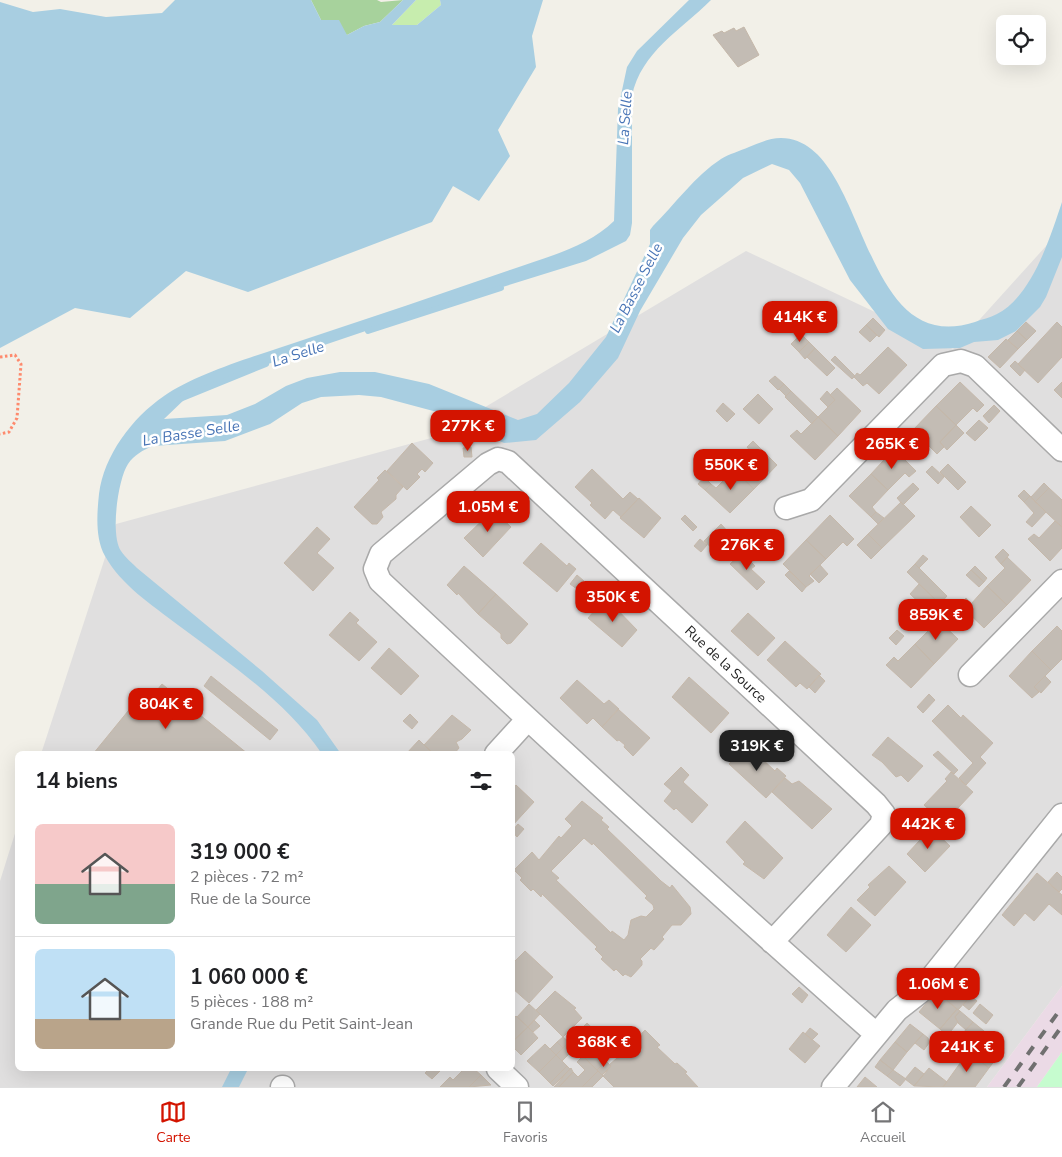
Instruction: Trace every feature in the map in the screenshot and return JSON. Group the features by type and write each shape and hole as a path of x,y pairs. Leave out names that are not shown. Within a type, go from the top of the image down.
{"street":[{"path":"786,508 811,500 943,365 961,361 974,366 1062,450"},
{"name":"Rue de la Source","path":"772,942 881,825 884,814 876,804 508,462 498,459 488,464 381,554 375,569 380,581 527,720 772,942 876,1034"},
{"path":"970,675 1062,581"},
{"path":"499,751 527,720"},
{"path":"833,1087 897,1010 920,992 1062,814"},
{"path":"500,1071 517,1087"}],"path":[{"path":"0,357 14,355 21,364 16,418 9,432 0,434"}],"shaded area":[{"path":"1056,235 1062,240 1062,986 987,1087 0,1087 0,881 15,833 15,1071 515,1071 515,751 42,751 116,524 435,437 746,251 953,349"},
{"path":"1062,986 1062,1052 1037,1087 987,1087"}],"green space":[{"path":"311,0 377,0 381,2 403,0 380,22 364,26 347,35 321,20"},
{"path":"416,0 440,0 441,5 417,25 392,25"},
{"path":"1062,1052 1062,1087 1037,1087"}],"water":[{"path":"175,0 311,0 321,20 339,20 347,35 364,26 380,22 403,0 416,0 392,25 417,25 441,5 440,0 543,0 532,36 536,67 498,130 510,156 479,201 453,186 432,222 248,292 186,271 130,318 75,308 0,348 0,2 33,12 60,9 106,17 162,13"},
{"name":"La Basse Selle","path":"689,0 711,0 653,54 637,80 632,96 632,223 630,235 626,241 586,261 419,313 253,369 188,396 164,419 227,415 255,404 286,386 307,378 340,372 375,372 429,384 518,420 537,414 569,383 606,337 650,244 650,230 653,226 694,182 721,159 761,142 777,138 810,148 832,173 885,281 907,310 936,325 975,322 994,315 1009,305 1020,294 1038,265 1062,202 1062,257 1046,297 1040,307 1016,331 998,340 974,342 960,348 923,349 888,329 850,280 800,183 789,170 772,164 743,178 701,215 683,238 640,311 618,358 580,402 536,440 504,443 437,412 381,397 359,395 321,397 302,403 270,424 225,441 153,446 139,453 124,471 118,494 116,533 121,551 137,568 262,671 317,720 339,751 320,751 274,700 237,669 138,594 112,566 102,549 97,517 99,494 107,465 121,439 141,415 178,387 213,371 250,358 551,256 579,245 603,230 614,221 618,109 627,67 637,51"},
{"path":"230,1071 247,1071 239,1087 222,1087"}],"building":[{"path":"744,27 759,55 738,67 713,35 722,31 724,33 734,28 736,31"},
{"path":"873,318 885,330 879,337 866,325"},
{"path":"1026,322 1036,331 1027,340 1017,331"},
{"path":"1057,322 1062,327 1062,357 1038,383 1018,364"},
{"path":"866,325 877,335 870,342 859,332"},
{"path":"1017,331 1027,340 1018,349 1008,340"},
{"path":"801,334 809,342 799,352 791,344"},
{"path":"1006,339 1018,349 1000,368 988,357"},
{"path":"809,342 815,348 805,359 799,352"},
{"path":"888,347 907,365 879,394 867,383 863,386 854,377 857,373 860,375"},
{"path":"815,348 835,368 827,376 807,357"},
{"path":"835,356 855,376 852,379 831,360"},
{"path":"1015,361 1025,370 1020,376 1010,366"},
{"path":"775,376 784,384 778,390 769,381"},
{"path":"960,382 984,405 977,412 973,408 956,425 936,406"},
{"path":"1062,382 1062,398 1054,390"},
{"path":"784,384 791,391 786,396 779,389"},
{"path":"837,388 861,411 838,436 818,417 835,400 830,395"},
{"path":"791,391 818,417 812,424 785,397"},
{"path":"827,391 835,400 828,407 820,399"},
{"path":"758,394 773,409 759,424 743,409"},
{"path":"723,403 735,414 727,422 716,411"},
{"path":"994,405 1000,411 989,423 983,416"},
{"path":"936,406 956,425 940,442 944,447 937,454 913,430"},
{"path":"818,417 838,436 815,460 790,436 797,430 801,434"},
{"path":"979,420 988,428 975,441 966,433"},
{"path":"956,425 964,433 947,450 940,442"},
{"path":"753,441 777,465 754,489 734,470 751,452 747,447"},
{"path":"412,443 433,463 425,472 422,469 417,474 420,477 407,490 387,471"},
{"path":"471,447 472,457 464,457 463,448"},
{"path":"894,449 916,471 909,477 905,473 888,490 871,474"},
{"path":"948,464 966,482 958,490 940,472"},
{"path":"932,466 944,477 938,484 926,472"},
{"path":"592,469 623,499 630,492 638,499 621,517 613,510 605,519 575,487"},
{"path":"385,470 403,487 396,495 396,499 381,512 383,517 377,524 372,524 354,507 379,480 377,478"},
{"path":"734,470 754,489 730,513 705,490 711,484 716,488"},
{"path":"871,474 888,490 872,507 876,512 871,517 849,496"},
{"path":"704,477 711,484 705,490 698,484"},
{"path":"913,483 919,489 903,505 897,498"},
{"path":"1044,483 1049,488 1035,502 1031,497"},
{"path":"1049,488 1062,500 1062,527 1035,502"},
{"path":"1024,490 1030,496 1024,502 1018,496"},
{"path":"1030,496 1046,512 1032,527 1026,522 1034,513 1024,502"},
{"path":"639,498 661,518 644,538 620,518"},
{"path":"901,502 915,516 882,548 868,534"},
{"path":"971,506 991,525 979,537 960,517"},
{"path":"493,510 511,527 483,557 464,538"},
{"path":"876,512 884,518 878,524 871,517"},
{"path":"685,515 697,527 693,531 681,519"},
{"path":"830,515 854,539 847,546 843,542 826,559 806,540"},
{"path":"1055,521 1062,527 1062,548 1050,561 1028,539 1034,534 1039,538"},
{"path":"721,524 729,533 713,549 704,541"},
{"path":"317,527 330,539 317,553 334,568 313,591 284,563"},
{"path":"868,534 882,548 871,559 857,545"},
{"path":"700,539 707,545 701,552 694,546"},
{"path":"806,540 826,559 809,576 814,581 806,587 783,564"},
{"path":"541,543 567,566 569,563 576,569 557,592 523,563"},
{"path":"1003,549 1009,555 1001,564 995,557"},
{"path":"742,553 755,566 751,569 765,582 757,590 730,564"},
{"path":"923,555 928,559 919,568 915,564"},
{"path":"1007,557 1031,580 1007,605 987,586 1005,568 1001,564"},
{"path":"915,564 947,596 940,604 907,572"},
{"path":"820,565 828,574 819,583 810,574"},
{"path":"464,566 496,594 478,614 458,593 457,595 447,585"},
{"path":"975,566 987,578 984,582 971,570"},
{"path":"971,570 984,582 979,587 966,575"},
{"path":"789,571 806,587 802,592 785,575"},
{"path":"577,575 584,581 577,589 570,584"},
{"path":"919,584 935,599 926,609 910,594"},
{"path":"987,586 1007,605 984,628 960,605 966,598 971,604"},
{"path":"496,594 528,624 511,643 507,644 501,638 501,634 478,614"},
{"path":"606,598 637,630 622,647 588,618"},
{"path":"350,612 359,620 356,623 377,642 359,661 329,635"},
{"path":"748,613 775,638 758,656 731,631"},
{"path":"933,615 958,639 934,664 915,644 932,627 927,622"},
{"path":"1057,626 1062,631 1062,659 1051,670 1032,651"},
{"path":"897,630 904,636 896,645 889,638"},
{"path":"785,641 821,674 807,689 800,683 796,687 767,660"},
{"path":"915,644 934,664 911,688 886,665 894,657 898,661"},
{"path":"389,648 419,676 401,695 371,668"},
{"path":"1032,651 1051,670 1034,687 1039,692 1032,698 1009,676"},
{"path":"819,675 825,681 815,693 809,687"},
{"path":"211,676 278,730 270,740 204,686"},
{"path":"1045,676 1051,682 1041,693 1034,687"},
{"path":"689,677 729,713 711,733 672,697"},
{"path":"577,680 604,704 609,700 619,709 602,727 593,718 587,724 560,698"},
{"path":"162,684 244,751 95,751 146,689 153,695"},
{"path":"929,694 935,700 923,713 917,707"},
{"path":"948,705 961,718 963,715 993,743 980,757 986,763 966,785 959,778 973,763 932,721"},
{"path":"618,709 650,738 633,756 624,747 625,745 619,740 617,741 602,727"},
{"path":"410,714 418,722 412,729 403,721"},
{"path":"452,715 471,730 456,742 459,748 456,751 431,751 424,745"},
{"path":"888,737 923,766 908,782 901,775 896,777 882,762 872,755"},
{"path":"419,740 431,751 409,751"},
{"path":"747,745 775,771 777,768 786,776 766,798 729,764"},
{"path":"938,751 958,770 954,774 933,755"},
{"path":"681,767 689,775 683,782 708,805 692,823 676,808 674,810 664,801 672,791 664,784"},
{"path":"951,772 973,792 944,823 924,805 947,781 945,779"},
{"path":"785,778 792,784 799,781 832,809 812,829 772,792"},
{"path":"516,785 534,802 515,823"},
{"path":"582,801 603,818 601,820 609,827 607,829 661,881 670,888 672,885 690,907 691,914 681,925 672,925 662,937 664,939 654,950 651,948 640,959 642,965 631,977 625,974 623,976 616,969 614,971 601,959 603,957 595,949 597,947 542,894 541,897 533,889 531,891 520,880 522,878 515,871 532,852 539,860 559,836 561,838 572,826 565,819","holes":["584,838 592,845 593,843 647,896 645,898 653,905 654,909 646,917 641,916 631,920 628,935 624,940 612,931 611,933 556,880 559,878 551,871"]},
{"path":"745,821 783,858 764,879 743,864 745,862 726,842"},
{"path":"518,824 524,829 517,837 515,835 515,828"},
{"path":"931,828 950,846 925,872 907,854"},
{"path":"889,866 906,882 875,916 857,900 870,887 868,885"},
{"path":"1057,872 1062,877 1062,889 1059,892 1048,882"},
{"path":"1037,873 1062,895 1062,915 1049,904 1034,921 1025,913 1014,926 1002,915"},
{"path":"851,907 871,925 846,952 827,935"},
{"path":"525,951 553,977 529,1003 515,991 515,961"},
{"path":"954,971 976,990 958,1010 936,991"},
{"path":"799,987 808,995 802,1003 792,994"},
{"path":"555,991 576,1008 574,1009 582,1018 563,1037 536,1010"},
{"path":"936,991 957,1009 940,1029 919,1012"},
{"path":"971,996 977,1001 969,1010 963,1005"},
{"path":"529,1004 540,1014 528,1027 517,1017"},
{"path":"980,1004 993,1015 986,1024 973,1013"},
{"path":"957,1009 960,1011 955,1017 958,1022 951,1031 953,1034 950,1038 940,1029"},
{"path":"960,1011 973,1022 966,1030 958,1023 955,1017"},
{"path":"515,1017 528,1027 515,1039"},
{"path":"534,1020 540,1026 533,1032 528,1027"},
{"path":"973,1022 984,1031 974,1044 962,1034"},
{"path":"587,1023 616,1051 597,1070 568,1042"},
{"path":"910,1024 923,1034 907,1052 895,1042"},
{"path":"528,1027 538,1038 521,1055 515,1049 515,1039"},
{"path":"810,1028 818,1034 812,1040 805,1034"},
{"path":"645,1030 660,1045 657,1047 675,1064 677,1063 687,1072 685,1073 698,1087 614,1087 603,1076 611,1066 609,1065 618,1059"},
{"path":"984,1031 1004,1048 995,1060 974,1044"},
{"path":"803,1032 820,1046 805,1063 789,1049"},
{"path":"923,1034 928,1038 929,1043 924,1050 915,1043"},
{"path":"962,1034 970,1041 966,1046 958,1039"},
{"path":"563,1037 569,1042 563,1048 557,1042"},
{"path":"557,1042 563,1048 556,1055 550,1049"},
{"path":"569,1042 575,1048 562,1061 556,1055"},
{"path":"895,1042 907,1052 893,1070 880,1060"},
{"path":"545,1044 556,1055 539,1072 527,1061"},
{"path":"981,1049 995,1060 989,1068 975,1057"},
{"path":"968,1052 989,1068 975,1087 943,1087"},
{"path":"556,1055 567,1066 550,1083 539,1072"},
{"path":"583,1056 598,1071 582,1087 559,1087 573,1072 578,1077 585,1070 577,1062"},
{"path":"880,1060 893,1070 887,1076 875,1067"},
{"path":"606,1061 611,1066 602,1075 597,1070"},
{"path":"567,1066 570,1069 553,1086 550,1083"},
{"path":"915,1067 924,1074 914,1086 905,1079"},
{"path":"571,1068 573,1072 559,1087 554,1087"},
{"path":"929,1068 947,1082 943,1087 914,1086"},
{"path":"893,1070 906,1079 900,1086 887,1076"},
{"path":"427,1071 440,1071 432,1079 425,1073"},
{"path":"462,1071 476,1071 481,1075 469,1087 440,1087 450,1077 453,1080"},
{"path":"598,1071 603,1076 592,1087 582,1087"},
{"path":"481,1075 491,1085 469,1087"},
{"path":"865,1077 877,1087 857,1087"}],"waterway":[{"name":"La Selle","path":"368,331 501,288"},
{"name":"La Selle","path":"180,399 266,364"}],"railway":[{"path":"1004,1087 1062,1007"},
{"path":"1018,1087 1062,1026"}]}
